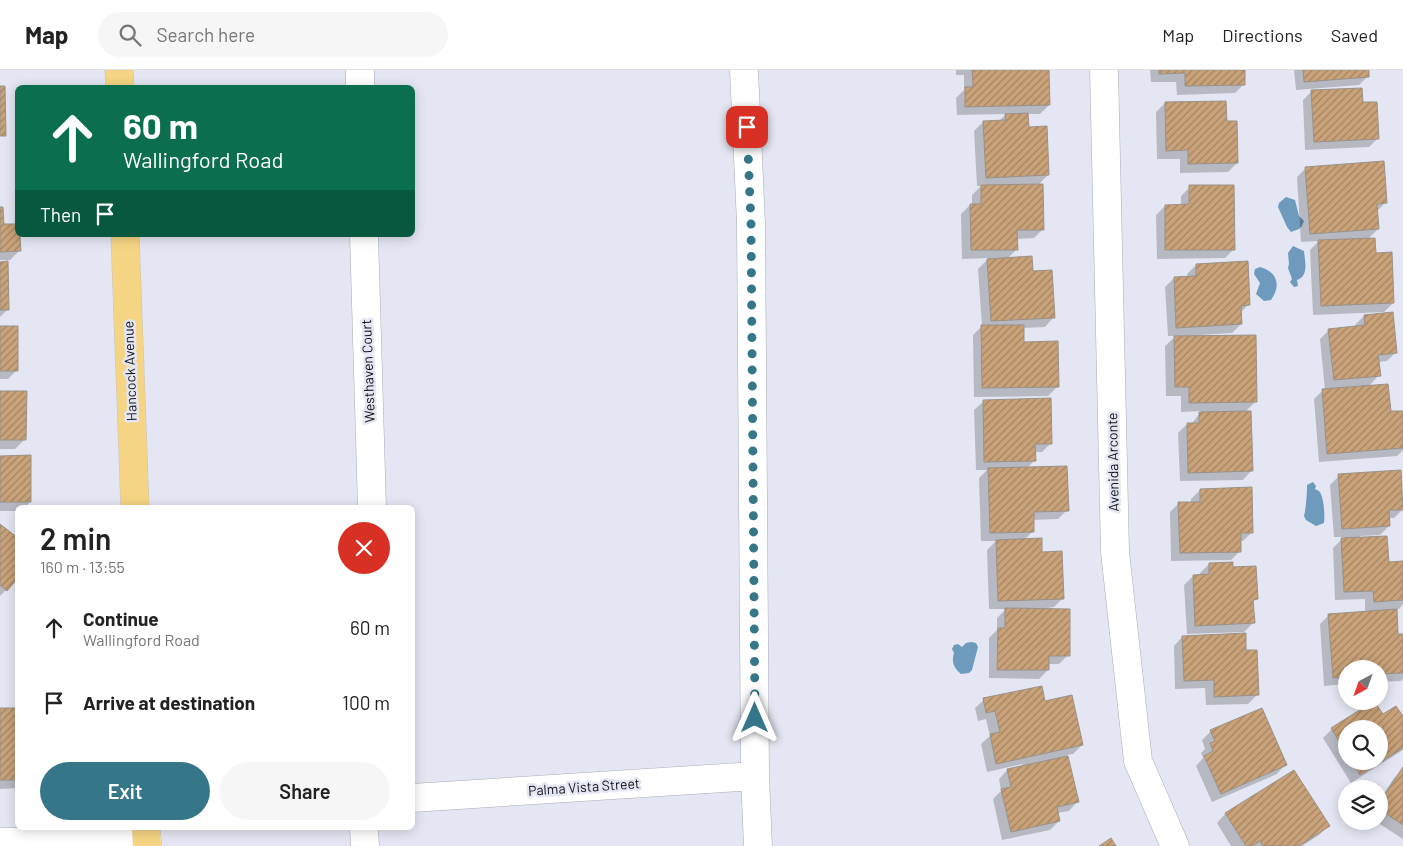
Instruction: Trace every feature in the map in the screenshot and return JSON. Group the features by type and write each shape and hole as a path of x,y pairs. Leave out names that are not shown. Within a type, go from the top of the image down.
{"main road":[{"path":"119,70 120,85"},
{"name":"Hancock Avenue","path":"125,237 135,505"}],"street":[{"path":"360,70 360,85"},
{"path":"744,70 751,223 755,776 758,846"},
{"name":"Avenida Arconte","path":"1104,70 1115,552 1138,761 1174,846"},
{"name":"Westhaven Court","path":"364,237 372,505"},
{"name":"Palma Vista Street","path":"415,798 755,776"},
{"path":"364,830 366,846"},
{"path":"0,842 146,838"}],"water":[{"path":"1286,197 1295,200 1299,216 1304,221 1299,229 1291,232 1278,207 1279,203"},
{"path":"1293,246 1304,251 1305,264 1305,272 1297,280 1298,286 1294,287 1290,282 1292,279 1288,268 1288,253"},
{"path":"1260,267 1271,272 1276,280 1276,290 1271,300 1264,301 1256,294 1260,283 1254,274 1255,269"},
{"path":"1313,482 1316,486 1315,489 1321,494 1324,511 1324,523 1316,526 1306,520 1304,516 1307,485"},
{"path":"966,643 976,643 978,647 972,670 969,673 961,674 954,665 952,649 954,645 958,644 962,647"}],"building":[{"path":"972,70 1049,70 1050,105 965,107 965,87 973,87"},
{"path":"1159,70 1245,70 1245,85 1185,86 1185,73 1159,74"},
{"path":"1303,70 1369,70 1369,77 1304,82"},
{"path":"0,86 5,86 6,136 0,136"},
{"path":"1362,88 1363,102 1377,102 1379,139 1314,142 1311,90"},
{"path":"1226,101 1227,121 1237,121 1238,163 1188,164 1188,150 1166,151 1165,102"},
{"path":"1028,113 1029,127 1047,126 1049,175 986,178 983,121 1006,120 1005,114"},
{"path":"1384,161 1387,203 1377,204 1379,229 1310,234 1305,167"},
{"path":"1043,184 1044,230 1017,230 1018,250 971,250 970,204 981,204 981,185"},
{"path":"1189,185 1234,185 1235,250 1165,250 1165,205 1189,204"},
{"path":"0,207 3,207 4,224 15,224 15,237 20,237 21,251 0,252"},
{"path":"1375,238 1376,253 1392,252 1394,303 1321,306 1318,240"},
{"path":"1032,256 1033,271 1052,270 1055,318 991,321 987,259"},
{"path":"8,261 9,310 0,310 0,262"},
{"path":"1248,261 1250,305 1241,306 1242,324 1176,328 1174,277 1196,276 1196,264"},
{"path":"1393,312 1397,353 1378,355 1381,376 1334,380 1328,329 1365,325 1364,315"},
{"path":"981,325 1024,325 1024,342 1058,341 1059,387 982,388"},
{"path":"0,326 18,326 18,371 0,371"},
{"path":"1256,335 1257,402 1189,403 1189,387 1175,387 1174,336"},
{"path":"1388,384 1391,411 1403,411 1403,448 1327,454 1322,389"},
{"path":"0,391 27,391 26,440 0,440"},
{"path":"1051,398 1052,444 1035,444 1036,461 984,462 983,400"},
{"path":"1251,411 1253,471 1188,473 1187,423 1199,423 1199,412"},
{"path":"31,455 31,502 0,502 0,456"},
{"path":"1067,466 1069,511 1034,512 1034,532 990,533 988,468"},
{"path":"1401,470 1403,510 1389,510 1390,526 1342,529 1338,474"},
{"path":"1252,487 1253,533 1241,533 1241,552 1180,553 1178,502 1200,502 1200,489"},
{"path":"0,524 15,536 15,582 7,591 0,585"},
{"path":"1387,536 1389,562 1403,561 1403,600 1374,602 1373,591 1344,592 1341,538"},
{"path":"1042,538 1042,552 1062,551 1064,599 998,601 996,540"},
{"path":"1233,562 1233,567 1256,566 1258,599 1253,600 1255,623 1195,626 1193,575 1209,574 1209,563"},
{"path":"1005,608 1070,609 1070,656 1049,656 1049,670 997,670 998,628 1005,628"},
{"path":"1397,609 1398,634 1403,634 1403,673 1388,674 1388,660 1338,660 1338,678 1333,678 1328,614"},
{"path":"1246,633 1246,650 1257,650 1259,695 1214,697 1214,680 1184,681 1182,636"},
{"path":"1042,686 1045,701 1072,695 1083,745 996,764 990,734 1000,732 995,711 986,713 983,698"},
{"path":"1396,706 1403,716 1403,748 1388,757 1388,720 1344,720 1360,710 1380,710 1383,714"},
{"path":"0,708 15,708 15,780 0,780"},
{"path":"1262,708 1287,765 1221,794 1204,756 1213,751 1210,743 1215,741 1210,730"},
{"path":"1338,724 1338,740 1331,728"},
{"path":"1068,756 1079,802 1057,807 1060,821 1011,832 1001,789 1011,787 1007,769"},
{"path":"1403,767 1403,825 1388,815 1388,790"},
{"path":"1294,770 1330,826 1299,846 1263,846 1260,841 1252,846 1246,846 1225,813"},
{"path":"1357,770 1368,770 1360,775"},
{"path":"1111,838 1116,846 1099,846"}],"route":[{"path":"747,127 751,223 755,718"}]}
